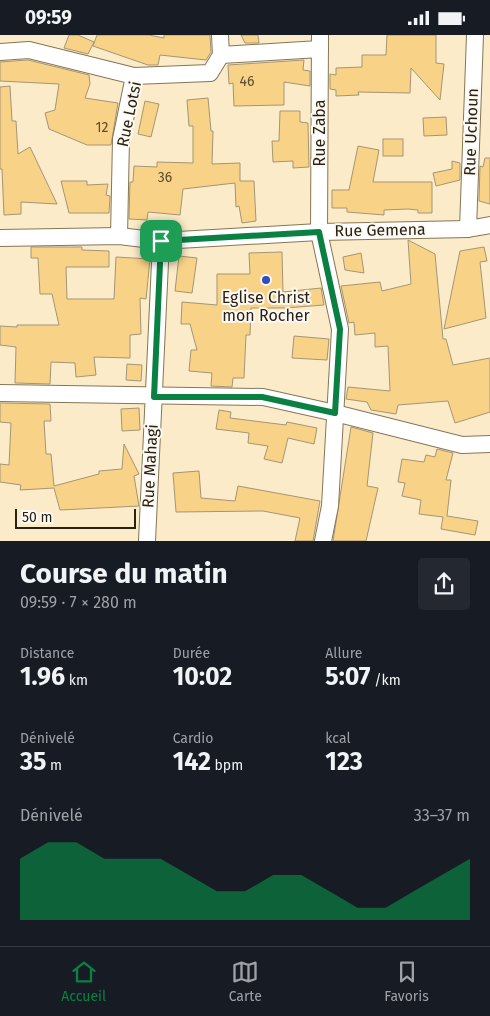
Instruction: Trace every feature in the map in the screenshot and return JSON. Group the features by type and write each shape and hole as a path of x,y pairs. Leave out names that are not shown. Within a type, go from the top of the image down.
{"street":[{"path":"220,35 220,55 320,42"},
{"name":"Rue Uchoun","path":"468,229 475,35"},
{"name":"Rue Zaba","path":"320,42 319,232 340,329 330,506 323,541"},
{"path":"0,52 29,50 134,76"},
{"name":"Rue Lotsi","path":"119,237 121,139 134,76 210,73 220,55"},
{"name":"Rue Gemena","path":"0,238 119,237 161,241 319,232 468,229 490,226"},
{"name":"Rue Mahagi","path":"147,541 161,241"},
{"path":"0,393 154,397 262,397 462,445 490,445"}],"building":[{"path":"69,35 78,35 94,42 88,54 64,48"},
{"path":"97,35 149,35 164,38 164,35 210,35 211,52 206,60 160,55 158,65 148,65 93,46"},
{"path":"241,35 258,35 259,43 245,43"},
{"path":"387,35 436,35 436,63 444,64 440,100 411,68 410,93 358,92 359,95 336,96 336,90 330,89 330,74 336,75 336,68 362,67 362,55 386,55"},
{"path":"28,60 89,75 90,84 85,98 118,103 111,145 87,145 49,129 45,113 55,110 59,84 0,81 0,62"},
{"path":"304,60 303,70 310,71 310,86 284,82 284,105 234,106 233,83 229,84 228,65"},
{"path":"10,86 12,121 16,121 18,154 30,147 57,204 21,202 21,214 4,215 2,169 0,169 0,87"},
{"path":"208,98 211,131 213,131 212,164 240,163 240,181 254,181 256,221 242,223 239,206 236,207 235,183 183,189 180,215 148,212 147,220 129,219 130,182 133,182 134,166 157,167 157,162 193,163 193,126 189,126 187,100"},
{"path":"145,101 159,104 151,137 138,134"},
{"path":"280,111 300,111 300,122 308,123 309,167 293,168 293,161 273,162 272,141 279,141"},
{"path":"446,117 447,135 424,136 423,118"},
{"path":"383,139 403,139 403,156 383,156"},
{"path":"358,146 379,150 373,182 432,182 432,213 418,213 418,210 408,209 384,210 384,215 347,212 347,208 332,208 332,190 349,190"},
{"path":"485,158 490,158 490,204 479,201 480,166 483,167"},
{"path":"452,161 460,163 460,180 436,186 433,173 452,169"},
{"path":"61,181 87,181 87,185 108,184 106,195 110,196 109,213 69,213"},
{"path":"408,240 435,254 443,339 446,339 453,365 490,358 490,412 455,423 448,401 398,405 396,414 371,410 367,402 346,399 348,387 390,391 388,346 375,347 375,333 355,335 354,322 349,323 341,286 380,282 382,291 411,284"},
{"path":"31,247 82,247 82,250 109,251 109,267 66,267 67,299 114,299 116,257 150,259 146,299 140,298 141,334 130,335 130,358 94,357 96,375 76,377 75,363 51,362 50,384 15,383 16,347 0,345 0,326 59,325 52,294 40,294 38,258 31,258"},
{"path":"484,247 487,261 480,262 486,318 444,329 460,251"},
{"path":"282,252 283,292 321,288 324,305 251,308 250,335 246,335 244,378 233,378 232,387 211,386 212,373 189,371 191,350 197,350 190,324 181,324 182,302 217,305 217,274 250,274 249,253"},
{"path":"361,253 364,273 345,270 343,257"},
{"path":"179,256 197,258 192,293 175,291"},
{"path":"294,336 329,339 327,360 292,358"},
{"path":"127,364 142,365 141,381 126,380"},
{"path":"0,403 50,404 51,421 44,421 46,454 51,454 54,486 99,474 99,471 122,469 124,444 139,474 134,476 139,506 60,510 54,488 20,490 21,485 0,482 0,464 9,465 11,423 0,422"},
{"path":"139,408 140,430 122,431 121,409"},
{"path":"219,410 231,412 230,418 286,425 287,422 317,428 314,444 288,438 282,463 264,459 268,446 248,443 249,433 216,429"},
{"path":"351,427 373,433 367,486 378,488 366,541 333,541"},
{"path":"437,449 453,453 446,480 451,480 447,516 478,521 475,535 441,529 443,517 419,514 421,500 402,496 405,483 398,482 402,459 424,462 426,455 435,457"},
{"path":"199,471 201,498 235,501 238,486 320,501 313,541 295,541 300,518 263,511 176,512 173,473"}],"place":[{"name":"Eglise Christ mon Rocher","path":"266,280"}],"route":[{"path":"319,232 340,329 335,413 262,397 154,397 161,241 319,232"}]}
